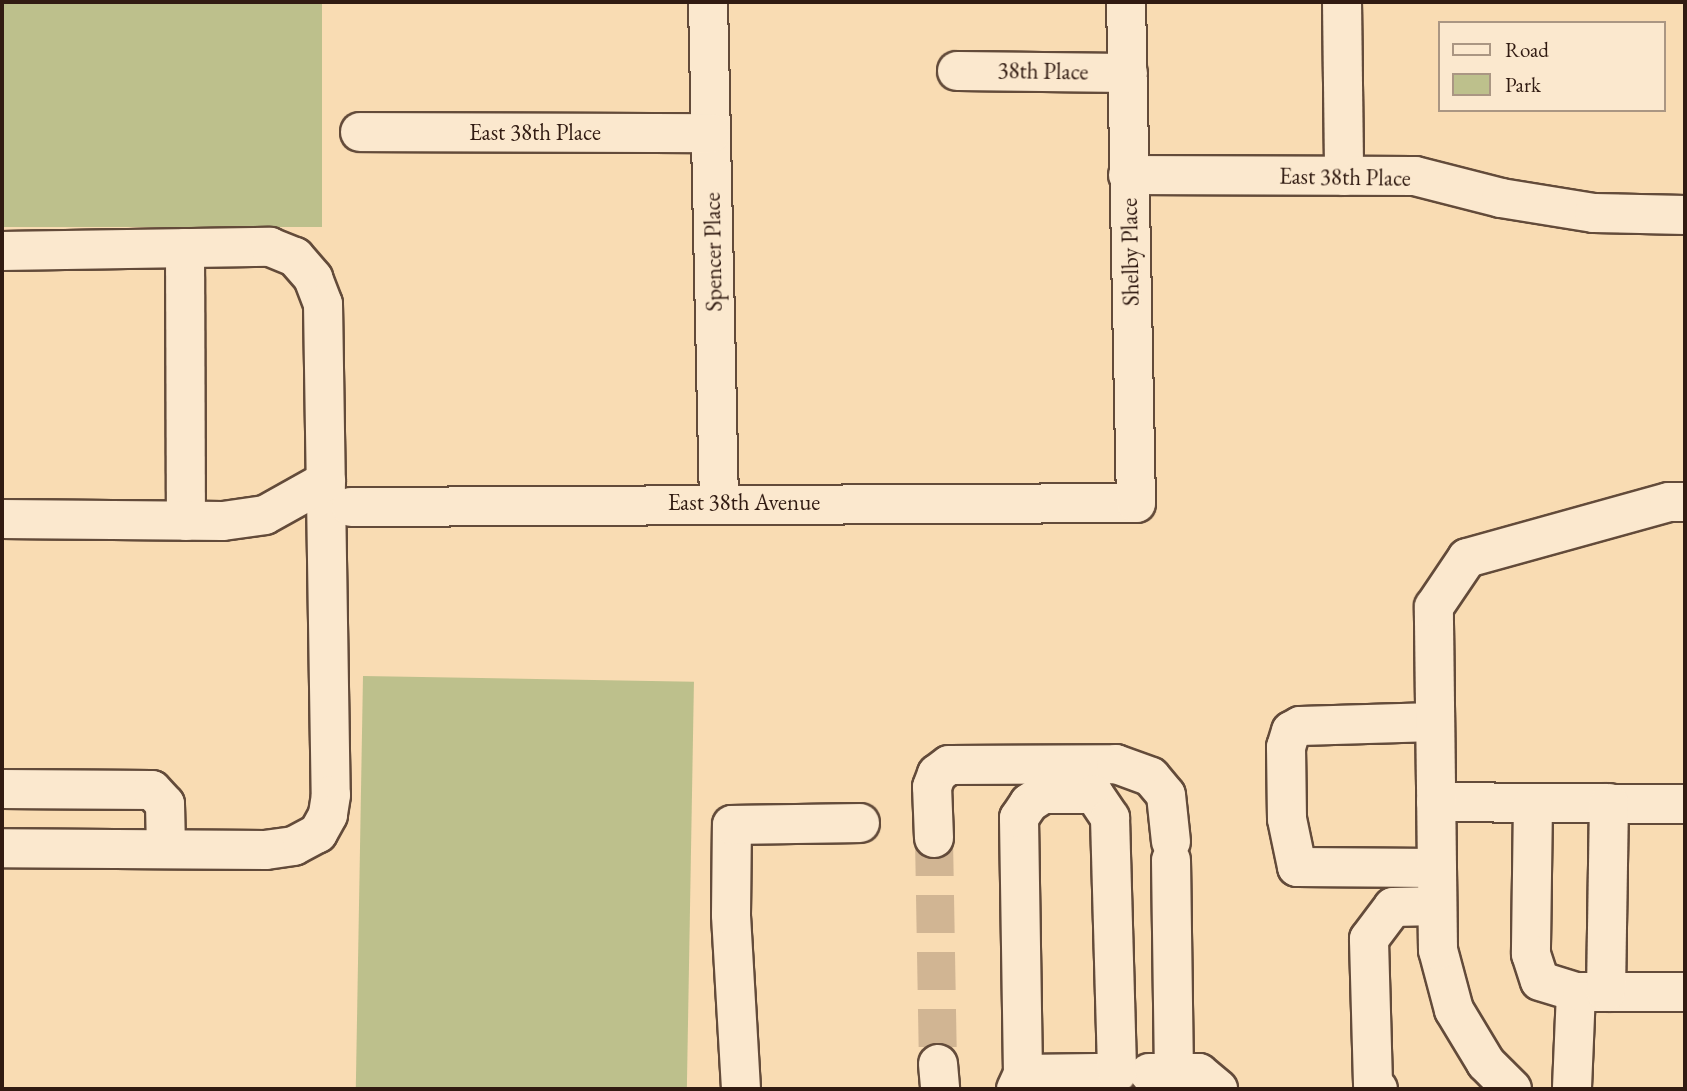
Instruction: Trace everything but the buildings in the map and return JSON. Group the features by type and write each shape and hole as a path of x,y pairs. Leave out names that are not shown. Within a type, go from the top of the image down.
{"street":[{"name":"Spencer Place","path":"708,2 719,502"},
{"name":"Shelby Place","path":"1126,2 1136,503"},
{"path":"1342,2 1344,176"},
{"name":"38th Place","path":"957,71 1128,73"},
{"name":"East 38th Place","path":"360,132 711,133"},
{"name":"East 38th Place","path":"1128,176 1415,176 1501,198 1594,213 1685,215"},
{"path":"2,251 270,247 295,257 313,278 323,304 339,494 328,815 318,832 294,846 265,850 2,848"},
{"path":"185,248 186,521"},
{"path":"2,520 186,521 265,515 339,494"},
{"name":"East 38th Avenue","path":"339,494 719,502 1136,503"},
{"path":"1512,1089 1486,1063 1454,1010 1437,950 1434,607 1467,558 1670,502 1685,502"},
{"path":"1435,722 1300,726 1291,731 1286,747 1287,819 1297,867 1437,868"},
{"path":"1005,764 1006,799 1019,818"},
{"path":"934,838 932,787 937,774 949,765 1116,764 1151,777 1166,795 1171,851 1174,1073"},
{"path":"2,789 152,790 165,804 166,848"},
{"path":"1104,1078 1110,818 1094,794 1043,794 1029,803 1019,818 1020,1082 1104,1078 1174,1073 1199,1073 1218,1089"},
{"path":"1436,802 1685,804"},
{"path":"1533,803 1531,954 1541,981 1591,992 1685,992"},
{"path":"1572,1089 1591,992 1609,803"},
{"path":"741,1089 731,915 733,825 860,823"},
{"path":"1378,1089 1373,1084 1369,939 1393,907 1437,906"}],"green space":[{"path":"2,2 322,2 322,227 2,227"},
{"path":"363,676 694,682 687,1089 356,1089"}],"tunnel":[{"path":"934,838 938,1064"}]}
